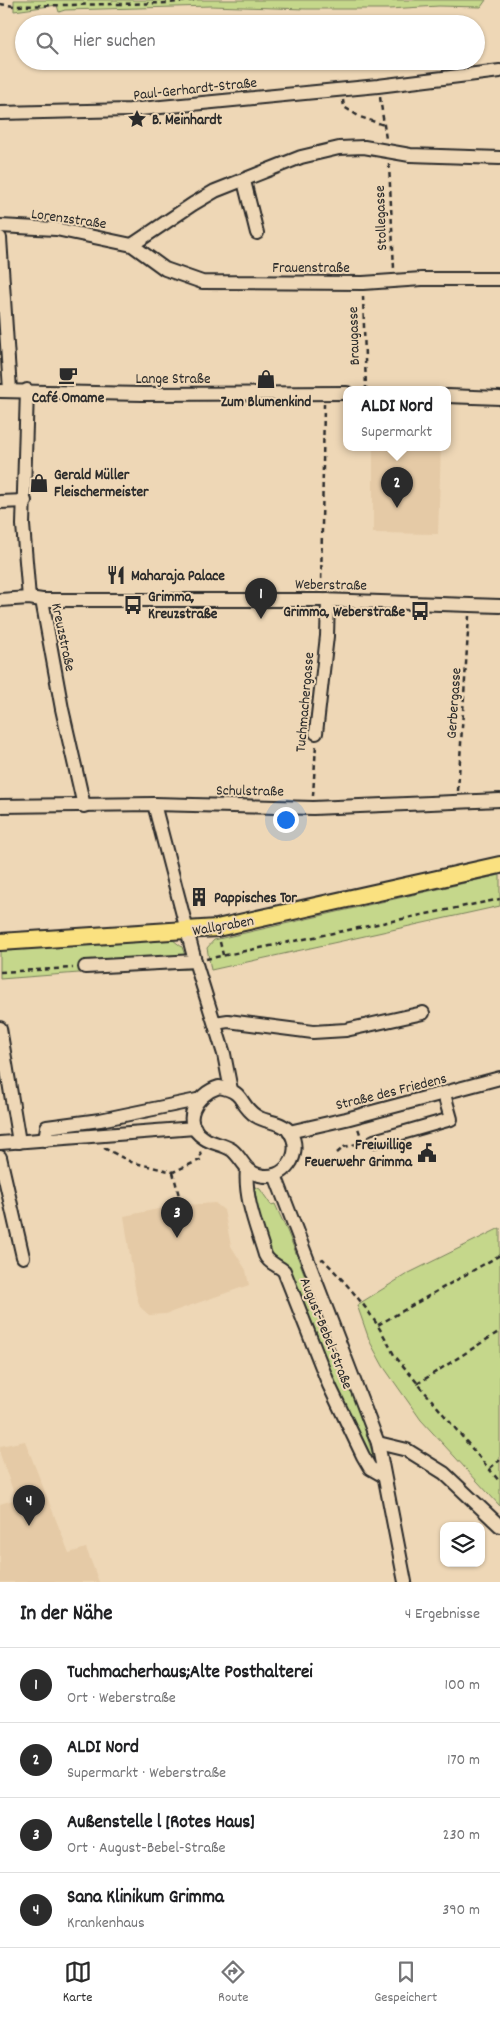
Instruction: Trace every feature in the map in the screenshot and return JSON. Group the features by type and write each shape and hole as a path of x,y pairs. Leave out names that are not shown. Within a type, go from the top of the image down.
{"main road":[{"name":"Wallgraben","path":"0,942 187,931 223,927 500,865"}],"street":[{"name":"Paul-Gerhardt-Straße","path":"0,113 130,110 342,90 500,70"},
{"path":"132,245 192,204 215,191 301,157 340,148 364,147 389,153 500,158"},
{"path":"244,181 257,233"},
{"name":"Lorenzstraße","path":"0,226 56,229 132,245"},
{"path":"0,238 5,390"},
{"name":"Frauenstraße","path":"132,245 165,269 202,282 363,283 500,279"},
{"name":"Lange Straße","path":"5,390 142,394 343,393"},
{"name":"Kreuzstraße","path":"27,390 23,525 36,599 84,806"},
{"path":"451,396 500,398"},
{"path":"0,502 25,501"},
{"name":"Weberstraße","path":"0,600 324,600 500,606"},
{"name":"Tuchmachergasse","path":"316,733 327,636 324,600"},
{"name":"Schulstraße","path":"0,806 154,804 313,808 382,807 500,800"},
{"path":"154,804 195,961 224,1054 231,1090"},
{"path":"84,967 195,961"},
{"path":"215,1023 228,1021 313,1032 346,1030 423,1013"},
{"path":"0,1028 19,1142"},
{"name":"Straße des Friedens","path":"289,1132 444,1094 500,1078"},
{"path":"45,1140 47,1127 100,1120 197,1100 219,1087 237,1093 256,1116 278,1124 289,1132 294,1142 293,1159 284,1171 275,1175 265,1176 252,1173 234,1152 204,1138 195,1128 192,1113 197,1100"},
{"path":"374,1140 450,1119 444,1094"},
{"path":"0,1143 195,1128"},
{"path":"0,1157 24,1257"},
{"name":"August-Bebel-Straße","path":"247,1169 246,1180 249,1198 265,1255 271,1263 278,1265 284,1271 329,1385 363,1456 370,1468 384,1476"},
{"name":"August-Bebel-Straße","path":"275,1175 378,1443 405,1582"},
{"path":"378,1443 407,1450 444,1473 500,1526"}],"path":[{"path":"0,4 14,6 196,0"},
{"name":"Stollegasse","path":"378,86 389,153 394,281"},
{"path":"342,90 344,107 360,117 384,125"},
{"name":"Braugasse","path":"363,283 366,386"},
{"path":"324,600 321,496 325,393"},
{"name":"Gerbergasse","path":"458,802 470,605"},
{"name":"Tuchmachergasse","path":"313,808 316,733"},
{"path":"195,961 500,899"},
{"path":"219,938 223,956"},
{"path":"0,972 84,967"},
{"path":"337,1153 344,1147 360,1143 362,1140 354,1117"},
{"path":"104,1148 131,1162 173,1172 202,1159 198,1146"},
{"path":"173,1172 182,1212"},
{"path":"378,1325 500,1255"},
{"path":"310,1265 323,1259 363,1302 394,1355 500,1482"},
{"path":"417,1384 500,1331"},
{"path":"490,1468 500,1460"}],"shaded area":[{"path":"373,451 441,451 438,534 373,533"},
{"path":"215,1203 224,1210 231,1246 246,1270 249,1285 166,1314 149,1315 140,1307 136,1294 124,1216 173,1206"},
{"path":"25,1441 69,1553 86,1548 99,1582 0,1582 0,1504 16,1499 0,1454 0,1446"}],"green space":[{"path":"14,0 486,0 481,7 306,9 211,6 65,10 59,12 57,5 14,11"},
{"path":"500,875 500,906 211,970 207,948 214,940"},
{"path":"173,940 182,947 190,969 92,972 0,979 0,949"},
{"path":"255,1187 260,1189 271,1205 275,1204 288,1233 358,1409 374,1458 370,1457 333,1381 287,1265 270,1256 254,1197"},
{"path":"500,1228 500,1506 421,1420 383,1366 370,1342 357,1305 407,1274"}],"place":[{"name":"B. Meinhardt","path":"137,119"},
{"name":"Café Omame","path":"68,375"},
{"name":"Zum Blumenkind","path":"266,379"},
{"name":"Gerald Müller Fleischermeister","path":"39,483"},
{"name":"ALDI Nord","path":"397,508"},
{"name":"Maharaja Palace","path":"116,575"},
{"name":"Grimma, Kreuzstraße","path":"133,605"},
{"name":"Grimma, Weberstraße","path":"420,611"},
{"name":"Tuchmacherhaus;Alte Posthalterei","path":"261,619"},
{"name":"Pappisches Tor","path":"199,897"},
{"name":"Freiwillige Feuerwehr Grimma","path":"427,1153"},
{"name":"Außenstelle l [Rotes Haus]","path":"177,1238"},
{"name":"Sana Klinikum Grimma","path":"29,1526"}]}
